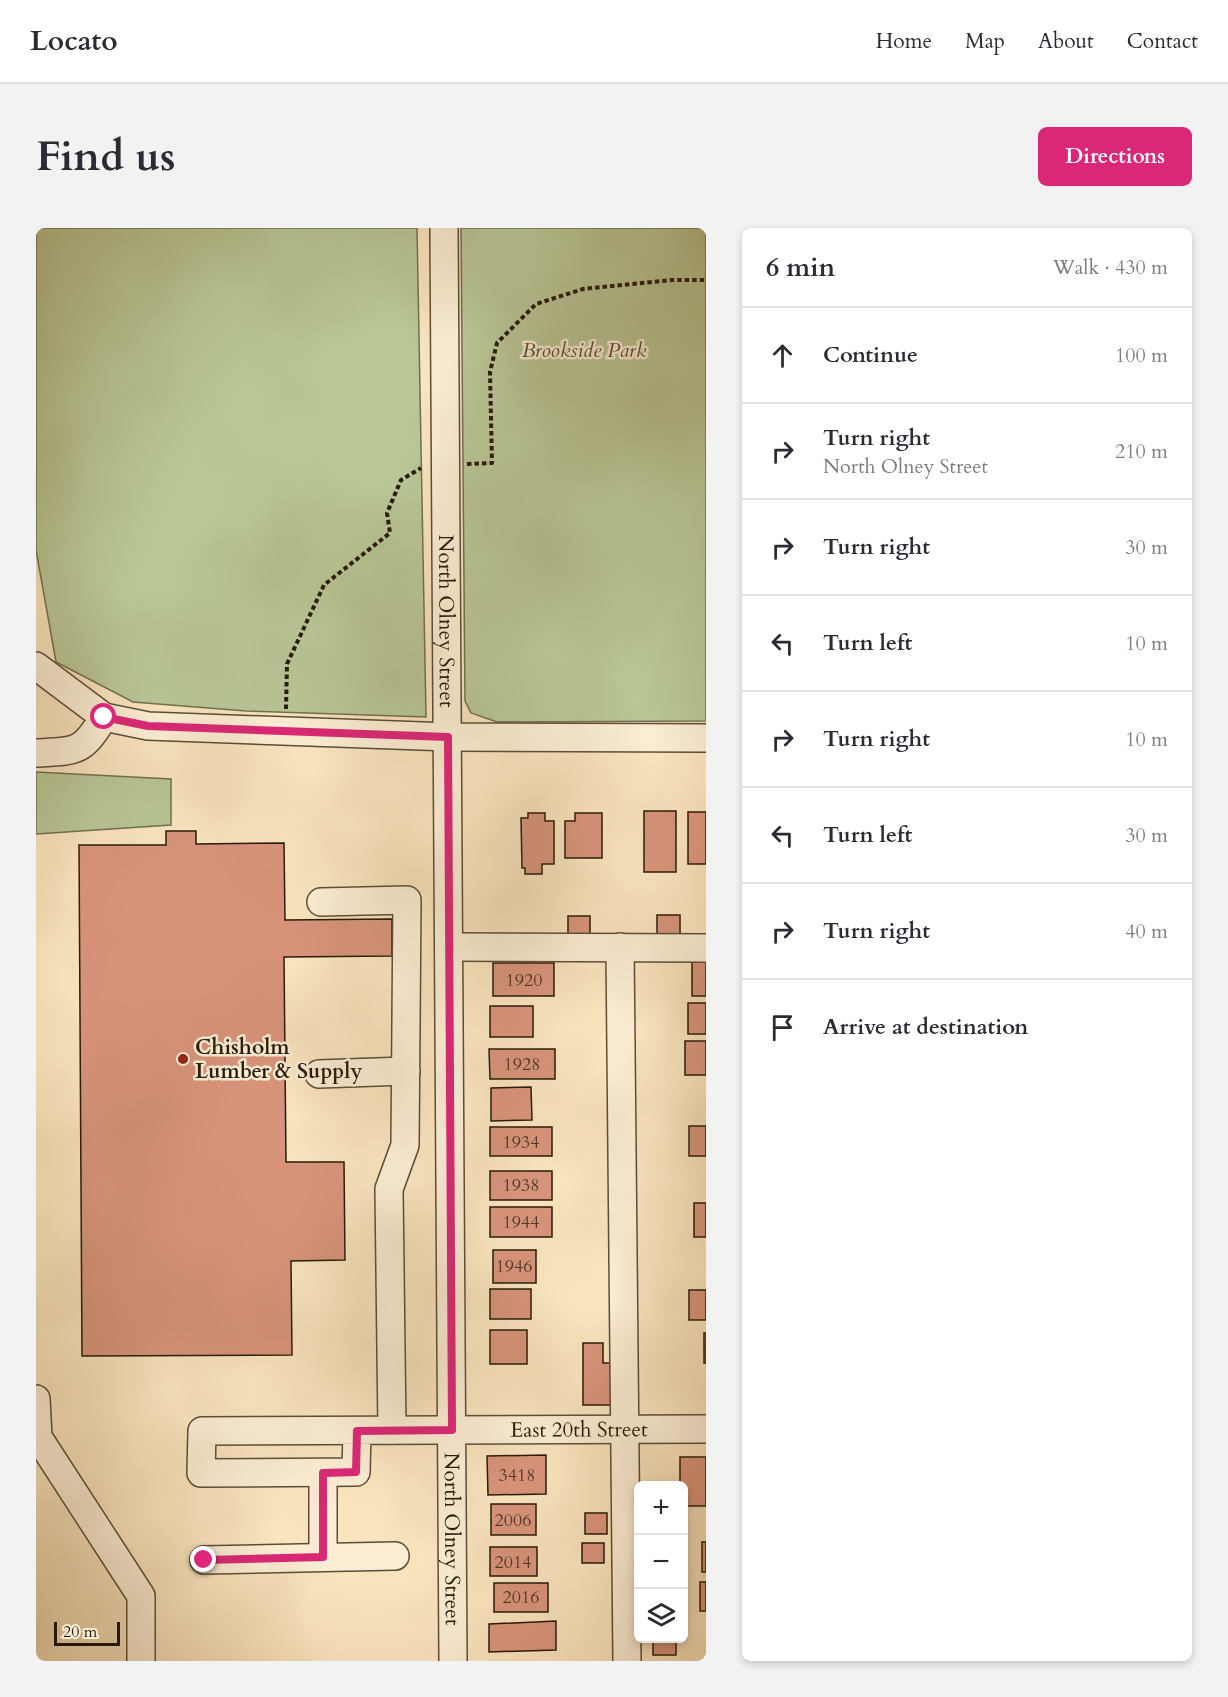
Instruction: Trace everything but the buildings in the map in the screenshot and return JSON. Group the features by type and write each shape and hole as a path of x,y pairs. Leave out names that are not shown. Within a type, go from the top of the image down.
{"street":[{"name":"North Olney Street","path":"446,230 453,1661"},
{"path":"36,666 104,717 125,723 161,727 448,737 706,738"},
{"path":"36,753 68,752 89,742 104,717"},
{"path":"321,902 407,900 405,1145 389,1188 392,1430"},
{"path":"449,947 706,948"},
{"path":"620,948 627,1661"},
{"path":"319,1074 405,1071"},
{"path":"36,1399 39,1437 141,1596 141,1661"},
{"name":"East 20th Street","path":"323,1473 201,1473 202,1431 706,1429"},
{"path":"323,1557 323,1473 356,1472 357,1431"},
{"path":"204,1560 395,1556"}],"path":[{"path":"464,464 492,463 490,372 497,344 536,303 583,289 672,280 706,280"},
{"path":"286,699 287,664 324,585 390,533 387,513 401,480 413,471 430,464"}],"green space":[{"path":"36,228 417,228 426,717 246,711 133,702 56,662 36,550"},
{"name":"Brookside Park","path":"461,228 706,228 706,721 497,722 471,713 465,701"},
{"path":"36,772 171,779 171,825 36,834"}],"place":[{"name":"Chisholm Lumber & Supply","path":"183,1059"}],"route":[{"path":"104,717 148,726 448,737 452,1430 357,1431 356,1472 323,1473 323,1557 204,1560"}]}
